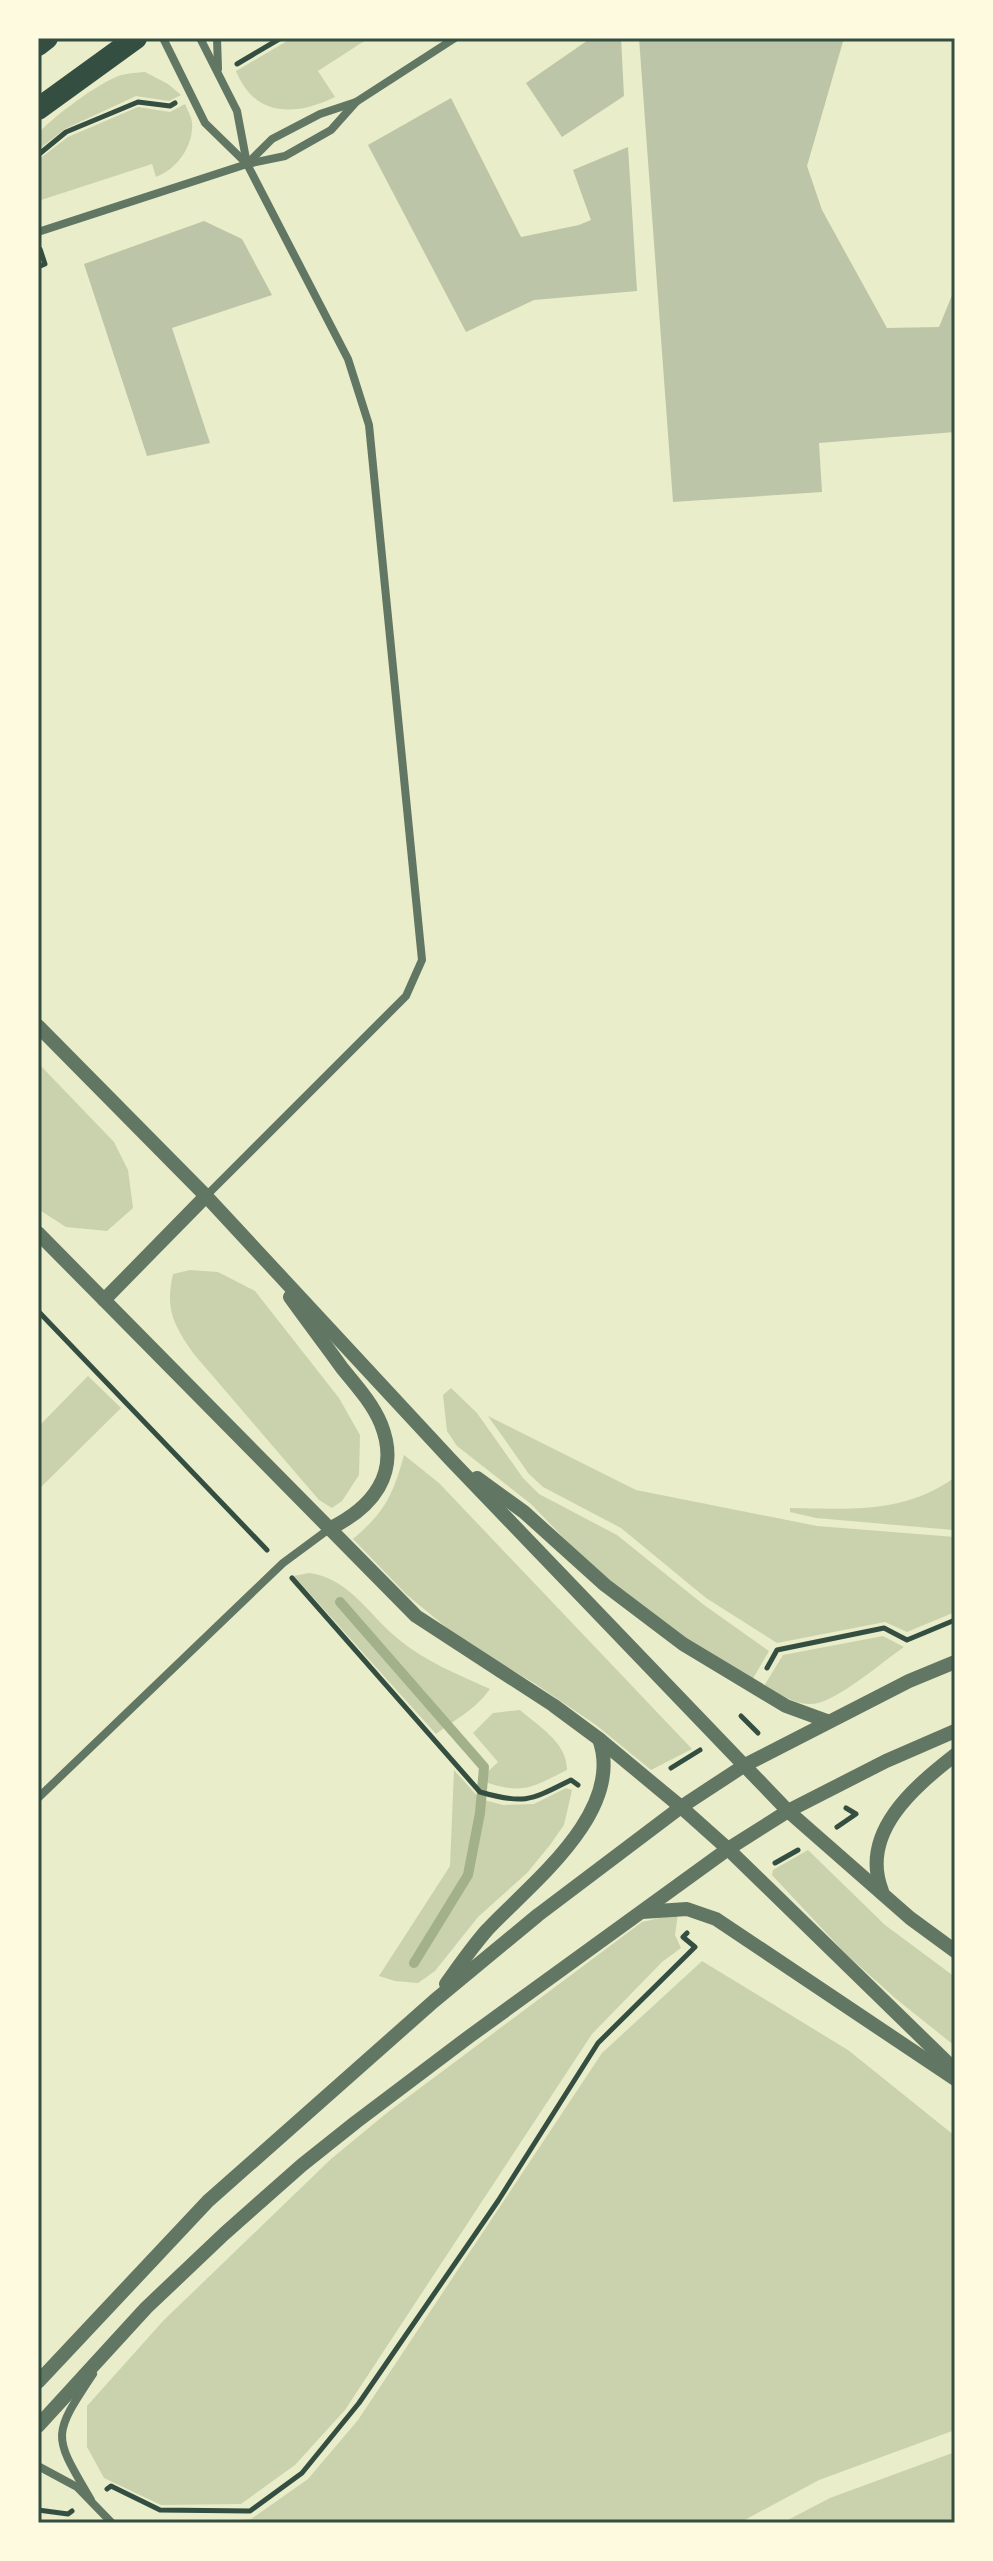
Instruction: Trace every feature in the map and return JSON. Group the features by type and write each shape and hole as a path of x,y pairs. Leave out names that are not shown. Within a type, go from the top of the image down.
{"highway":[{"path":"38,45 47,38"},
{"path":"38,109 136,38"}],"street":[{"path":"163,38 205,123 247,164"},
{"path":"104,1300 406,996 422,960 369,425 348,359 247,164 240,122 200,38"},
{"path":"217,38 218,75"},
{"path":"247,164 272,139 320,114 356,102 455,38"},
{"path":"38,232 247,164 285,156 331,130 356,102"},
{"path":"38,1026 206,1196 450,1459 788,1811 883,1894 955,1951"},
{"path":"38,1233 416,1616 553,1705 681,1807 955,2070"},
{"path":"38,1798 283,1563 367,1505 385,1475 388,1458 381,1425 369,1403 244,1236"},
{"path":"450,1459 524,1512 605,1585 683,1644 778,1702 827,1721"},
{"path":"38,2382 208,2201 434,2001 538,1915 681,1807 745,1765 827,1721 955,1662"},
{"path":"38,2426 146,2308 224,2234 302,2165 470,2036 728,1849 788,1811 886,1761 955,1731"},
{"path":"434,2001 473,1947 552,1866 585,1821 601,1779 603,1749 599,1739"},
{"path":"883,1894 877,1879 876,1857 887,1826 913,1790 955,1755"},
{"path":"640,1913 672,1909 703,1913 716,1919 955,2079"},
{"path":"91,2500 67,2460 62,2427 66,2414 112,2346"},
{"path":"38,2466 77,2487 112,2523"}],"path":[{"path":"218,75 281,38"},
{"path":"38,155 66,132 138,102 170,106 192,93"},
{"path":"38,1311 275,1559"},
{"path":"283,1569 480,1792 503,1799 533,1800 571,1780 583,1787"},
{"path":"762,1676 777,1650 884,1628 907,1640 955,1620"},
{"path":"737,1724 748,1703"},
{"path":"664,1773 710,1745"},
{"path":"38,2510 68,2514 111,2486 160,2510 250,2511 302,2473 359,2403 498,2201 598,2043 695,1947 683,1937 703,1913"}],"green space":[{"path":"292,38 369,38 318,71 335,97 306,108 278,109 254,98 236,71"},
{"path":"145,72 181,95 169,101 136,96 65,129 38,150 38,134 74,103 118,76"},
{"path":"185,104 192,122 190,140 183,156 164,173 156,177 152,164 38,201 38,160 68,137 138,107 170,112"},
{"path":"38,1063 114,1142 128,1170 133,1208 107,1231 66,1227 38,1209"},
{"path":"190,1270 218,1272 255,1291 339,1398 360,1435 359,1475 342,1501 332,1508 319,1500 193,1353 180,1333 172,1316 171,1286 173,1274"},
{"path":"88,1376 121,1408 38,1490 38,1427"},
{"path":"451,1388 477,1413 523,1478 539,1494 617,1535 704,1605 769,1651 751,1682 641,1608 579,1554 531,1504 457,1446 447,1431 443,1395"},
{"path":"488,1416 636,1490 817,1526 955,1537 955,1612 907,1632 885,1622 777,1643 706,1598 621,1528 543,1487 529,1474"},
{"path":"404,1455 439,1483 692,1749 651,1770 596,1725 534,1683 464,1642 407,1595 353,1539 386,1502"},
{"path":"955,1477 953,1530 816,1518 790,1512 790,1508 855,1508 897,1503 917,1498"},
{"path":"309,1573 323,1576 347,1589 387,1629 419,1654 490,1689 471,1709 436,1734 294,1576"},
{"path":"883,1636 904,1647 833,1697 811,1704 799,1703 764,1686 783,1655"},
{"path":"520,1710 557,1743 566,1760 567,1770 525,1788 479,1780 498,1762 473,1733 493,1713"},
{"path":"454,1770 480,1799 503,1805 534,1804 566,1788 572,1790 564,1825 527,1873 478,1917 435,1971 418,1983 379,1976 450,1866"},
{"path":"808,1850 885,1925 955,1977 955,2046 845,1953 772,1875 773,1870"},
{"path":"678,1914 675,1935 681,1948 662,1962 592,2034 345,2410 295,2465 241,2504 161,2505 104,2478 87,2447 87,2406 163,2321 331,2159 388,2112 642,1922"},
{"path":"702,1961 848,2050 955,2136 955,2430 819,2480 739,2523 209,2523 251,2519 308,2479 358,2420 602,2053"},
{"path":"955,2452 955,2523 782,2523 830,2498"}],"building":[{"path":"591,38 621,38 624,96 562,137 526,83"},
{"path":"639,38 844,38 807,166 822,210 887,328 939,327 955,288 955,432 819,443 822,492 673,502"},
{"path":"451,98 521,237 591,220 573,170 628,147 637,291 534,300 466,332 368,145"},
{"path":"204,221 242,239 272,295 172,328 210,443 147,456 84,264"}],"waterway":[{"path":"340,1602 484,1767 480,1813 468,1875 414,1963"}]}
